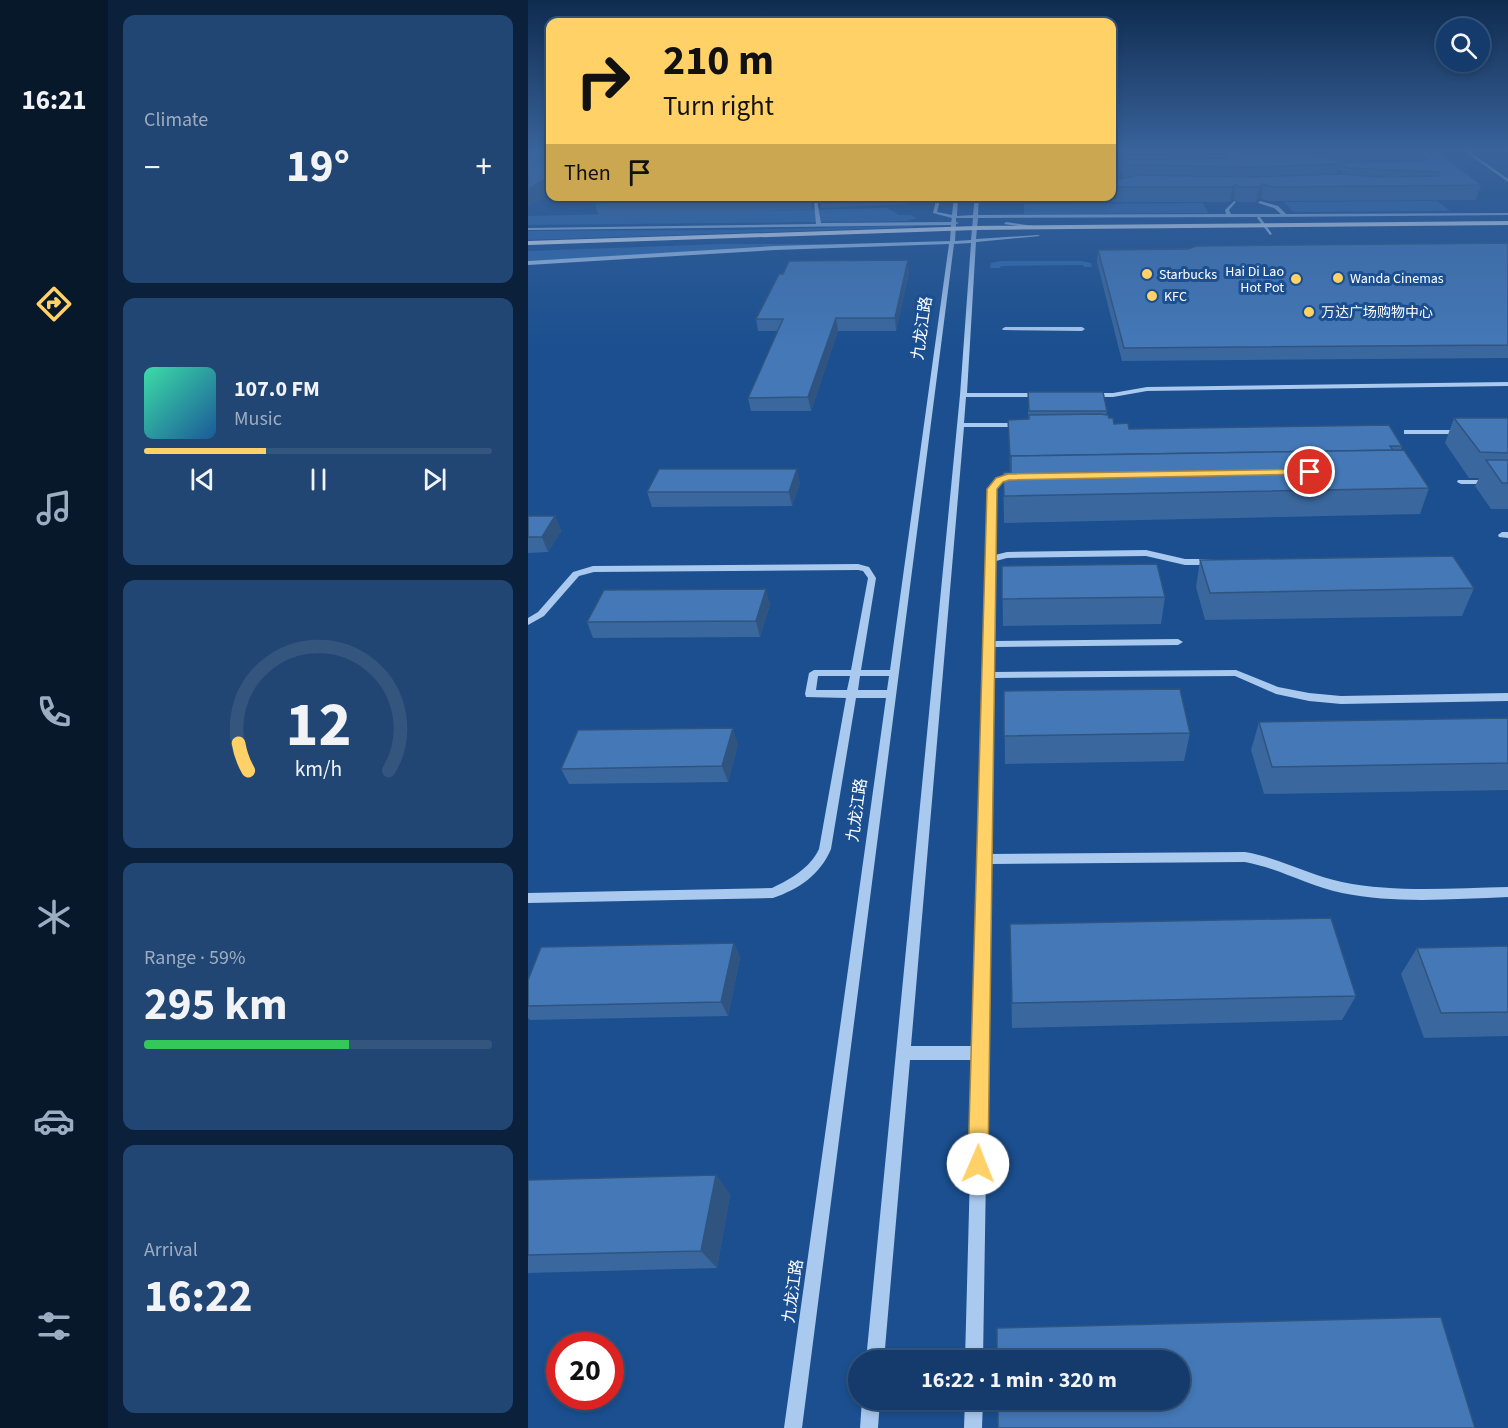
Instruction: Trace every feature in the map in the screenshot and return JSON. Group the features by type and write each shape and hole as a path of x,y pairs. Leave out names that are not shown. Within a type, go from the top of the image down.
{"main road":[{"path":"1040,232 1265,225 1508,223"},
{"path":"528,248 920,233 953,229 1274,234"},
{"path":"528,243 920,233"}],"street":[{"path":"817,217 819,226"},
{"path":"939,217 953,229"},
{"name":"九龙江路","path":"793,1428 954,217"},
{"path":"876,1350 963,395 976,217"},
{"path":"528,229 819,226 975,229 1199,217"},
{"path":"1258,217 1274,234"},
{"path":"975,229 1018,223 1040,232"},
{"path":"528,263 775,248 953,229"},
{"path":"1005,329 1082,329"},
{"path":"1084,395 1113,395 1158,389 1508,384"},
{"path":"963,395 1052,395"},
{"path":"960,425 1029,425"},
{"path":"1407,432 1474,432"},
{"path":"975,1350 992,489 999,480 1020,477"},
{"path":"1461,482 1508,482"},
{"path":"991,566 992,559 1007,555 1146,553 1185,562 1221,561"},
{"path":"528,622 551,605 576,574 593,569 858,567 866,569 872,578 825,849 818,865 795,882 772,893 528,898"},
{"path":"989,644 1178,642"},
{"path":"892,694 810,694 814,673 894,673"},
{"path":"988,675 1236,673 1276,690 1330,699 1508,697"},
{"path":"984,859 1245,856 1268,860 1319,882 1381,894 1508,892"},
{"path":"903,1053 980,1053"},
{"path":"868,1428 870,1410"},
{"path":"973,1428 974,1410"}],"shaded area":[{"path":"528,217 917,218 906,221 528,225"},
{"path":"915,227 528,240 528,231"},
{"path":"721,244 837,244 528,261 528,251"},
{"path":"1081,261 1091,263 1092,267 1083,265 990,268 991,263"}],"building":[{"name":"万达广场购物中心","path":"1508,243 1508,345 1124,348 1098,250 1188,249 1197,246"},
{"path":"908,260 895,318 836,318 808,397 748,398 783,319 756,319 779,274 783,274 789,261"},
{"path":"1028,392 1103,392 1107,411 1029,411"},
{"path":"1099,414 1113,418 1114,424 1128,423 1129,429 1389,425 1402,446 1390,446 1393,450 1011,456 1010,458 1008,420 1029,419 1029,415"},
{"path":"1454,418 1508,418 1508,453 1480,452"},
{"path":"1404,450 1429,488 1004,496 1003,472 1011,472 1011,456"},
{"path":"1486,460 1508,460 1508,483 1502,483"},
{"path":"659,469 797,469 789,492 647,492"},
{"path":"528,516 555,516 542,537 528,537"},
{"path":"1453,556 1474,588 1210,593 1200,560"},
{"path":"1157,564 1165,597 1002,599 1002,566"},
{"path":"766,589 756,621 587,622 604,590"},
{"path":"1180,689 1190,733 1004,736 1004,691"},
{"path":"1508,718 1508,763 1272,767 1259,722"},
{"path":"733,728 722,766 561,769 578,730"},
{"path":"1331,918 1356,996 1012,1003 1010,924"},
{"path":"734,943 721,1002 528,1006 528,980 541,947"},
{"path":"1508,946 1508,1012 1441,1013 1417,948"},
{"path":"716,1175 701,1251 528,1255 528,1180"},
{"path":"1441,1317 1475,1428 998,1428 998,1410 1190,1410 1190,1350 997,1350 997,1328"}],"place":[{"name":"Starbucks","path":"1147,274"},
{"name":"Wanda Cinemas","path":"1338,278"},
{"name":"Hai Di Lao Hot Pot","path":"1296,279"},
{"name":"KFC","path":"1152,296"},
{"name":"万达广场购物中心","path":"1309,312"}],"route":[{"path":"978,1164 992,489 995,483 1008,477 1310,472"}]}
